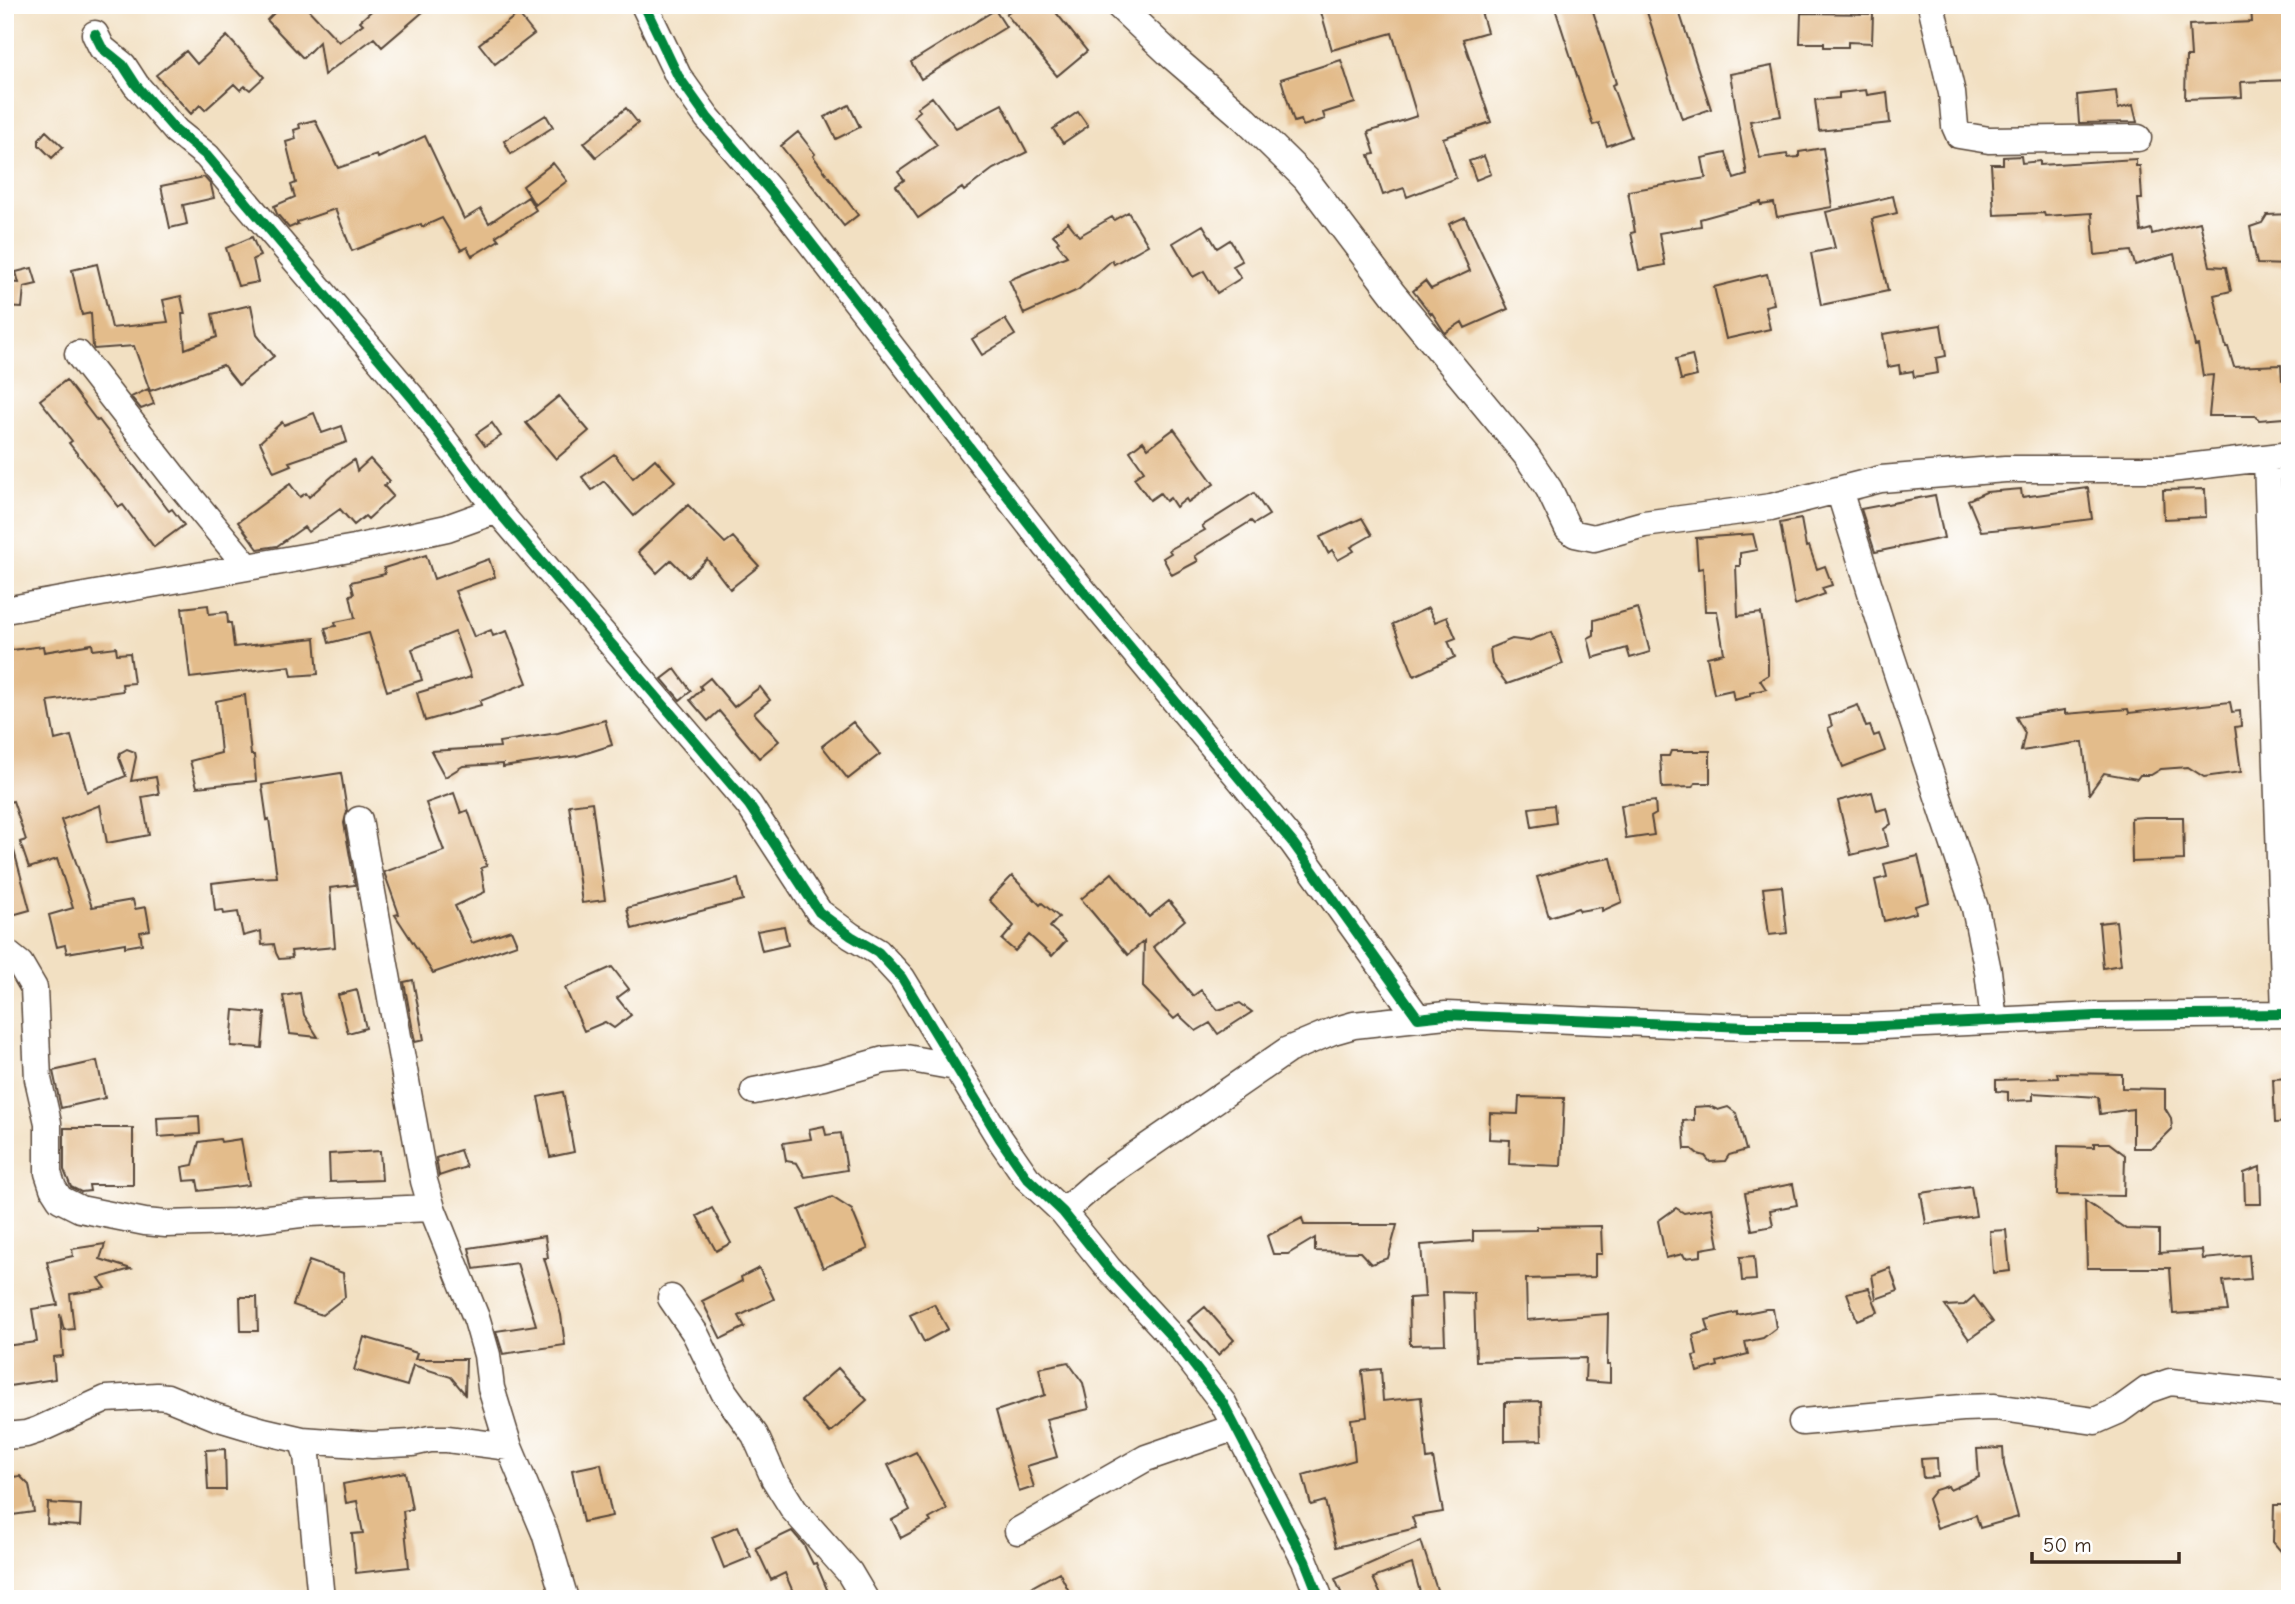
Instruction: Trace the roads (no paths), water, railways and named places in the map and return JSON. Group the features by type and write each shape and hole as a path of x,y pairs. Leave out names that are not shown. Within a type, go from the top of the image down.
{"street":[{"path":"644,5 678,76 707,117 772,193 1047,547 1293,843 1418,1018"},
{"path":"1063,1212 1102,1178 1288,1050 1354,1025 1460,1016 1747,1027 1861,1027 2096,1016 2287,1014 2279,457 2170,468 2005,469 1881,479 1771,507 1644,524 1594,538 1575,534 1568,529 1549,488 1526,456 1385,285 1306,179 1245,119 1118,5"},
{"path":"1931,5 1959,135 1989,140 2138,138"},
{"path":"96,34 102,48 122,65 176,131 207,156 415,400 498,510 749,805 819,912 878,952 902,978 1009,1154 1027,1178 1063,1212 1108,1268 1172,1337 1223,1403 1305,1561 1320,1599"},
{"path":"78,354 136,431 247,566"},
{"path":"1839,490 1975,908 1988,971 1994,1021"},
{"path":"5,610 355,548 447,528 498,510"},
{"path":"359,820 424,1181 477,1321 487,1355 491,1388 509,1447 545,1534 565,1599"},
{"path":"5,952 20,964 34,988 38,1079 48,1123 48,1173 60,1199 80,1209 166,1224 235,1222 309,1213 432,1208"},
{"path":"754,1091 812,1080 884,1060 906,1058 956,1067"},
{"path":"671,1298 695,1333 724,1392 755,1435 774,1478 794,1510 849,1572 865,1599"},
{"path":"1802,1422 1995,1407 2095,1421 2118,1411 2147,1390 2170,1382 2290,1394"},
{"path":"5,1436 38,1430 106,1399 157,1396 167,1397 216,1417 309,1445 372,1445 446,1439 509,1447"},
{"path":"1018,1531 1146,1458 1236,1427"},
{"path":"309,1445 321,1599"}]}
